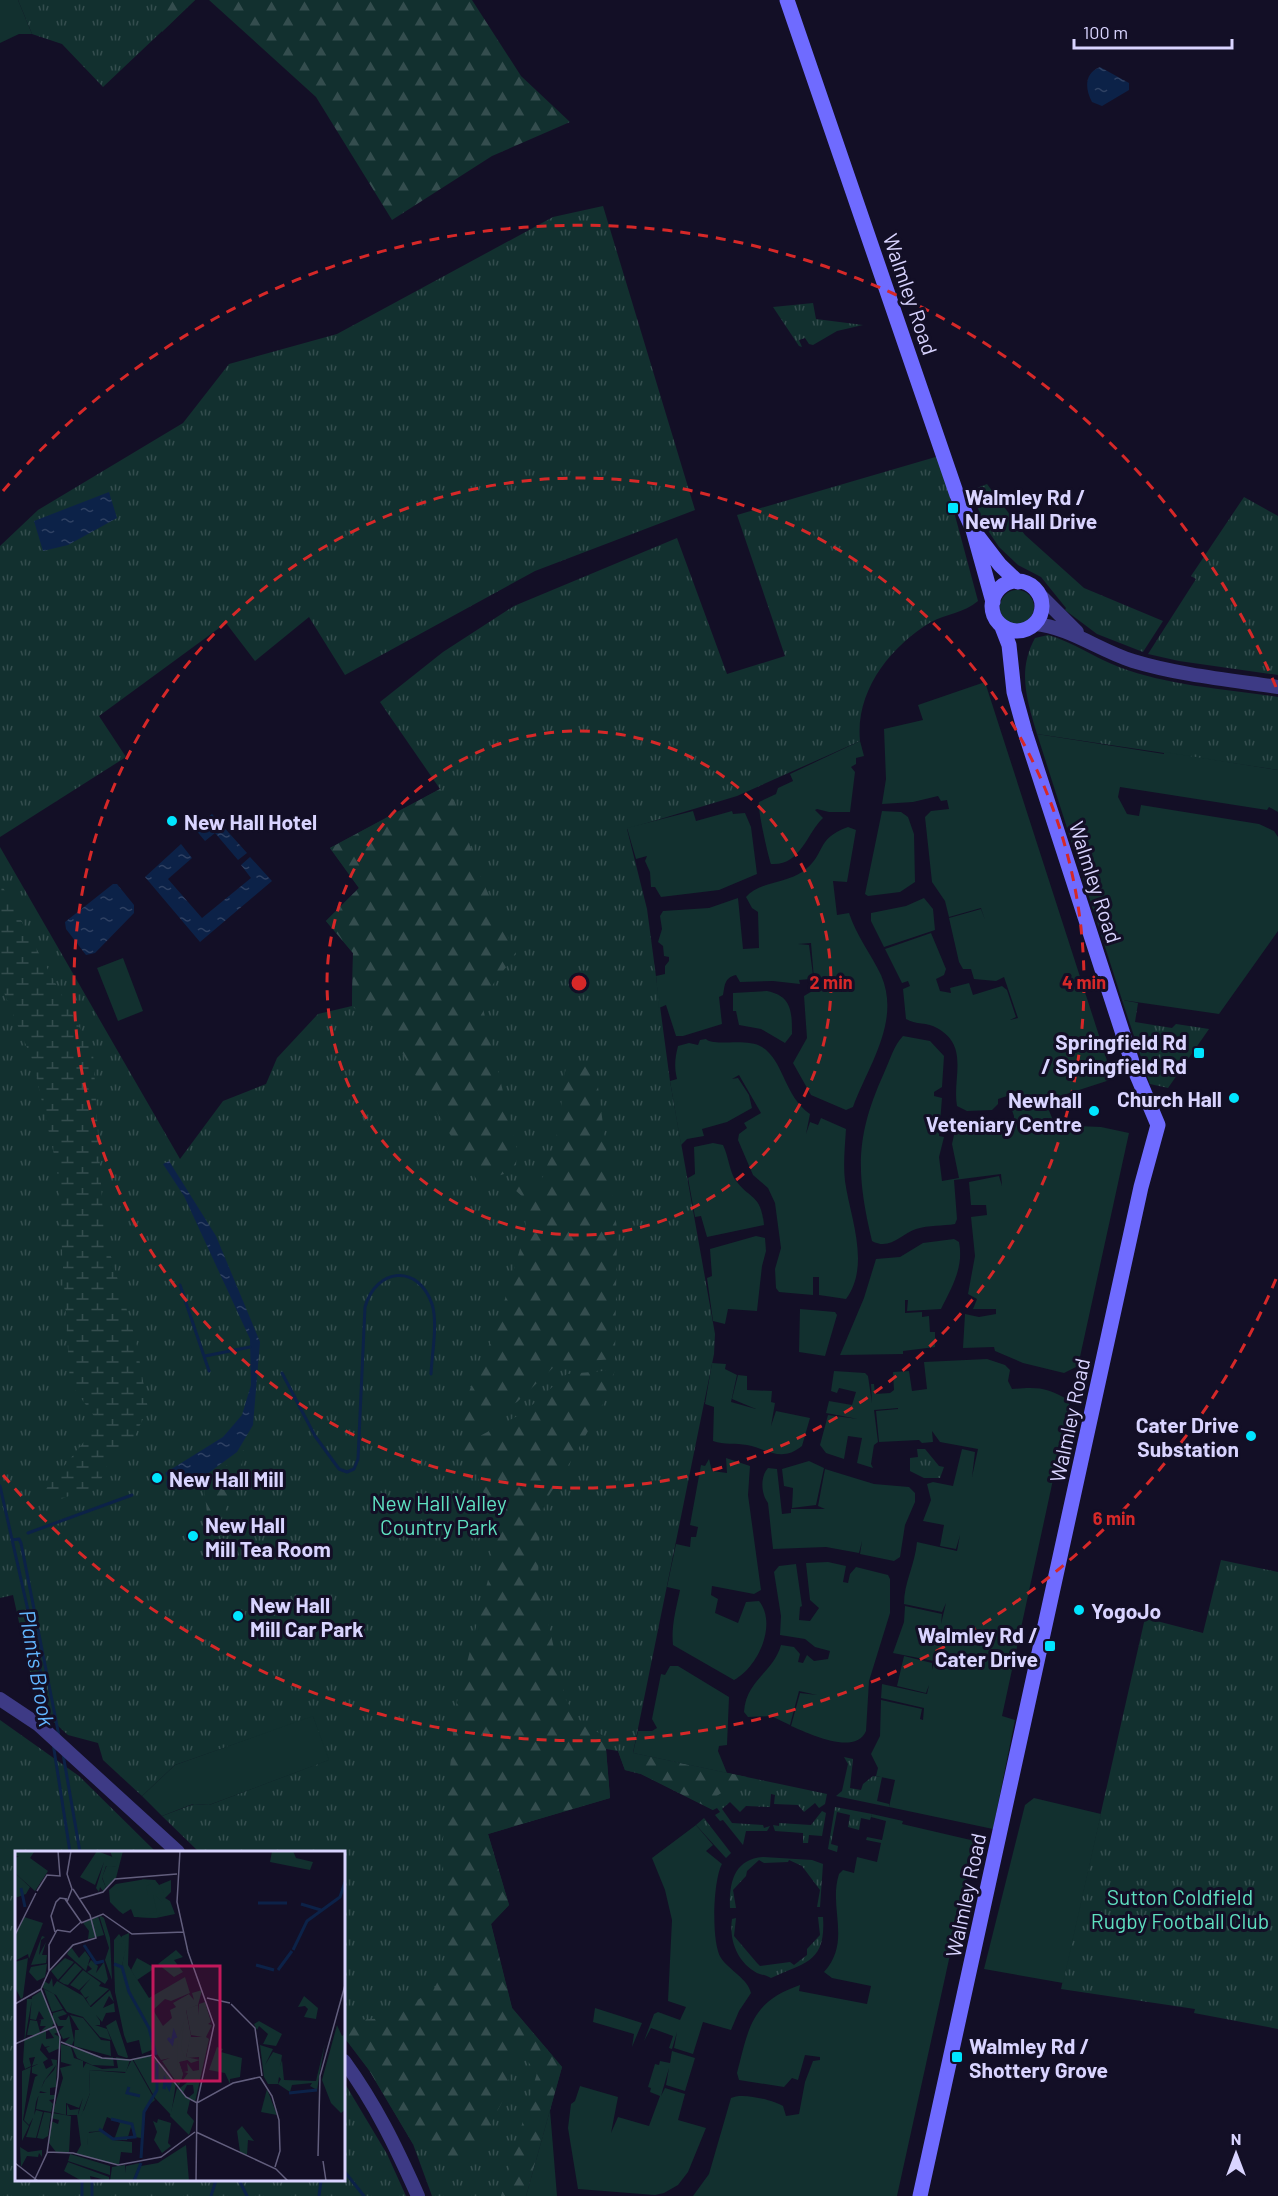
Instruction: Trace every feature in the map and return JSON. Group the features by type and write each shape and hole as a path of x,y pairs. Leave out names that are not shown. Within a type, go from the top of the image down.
{"main road":[{"name":"Walmley Road","path":"787,0 957,495 973,530 993,602"},
{"path":"973,530 1000,565 1018,582"},
{"path":"1011,666 1040,611 1036,591 1028,584 1018,582 1003,586 993,602 992,612 1002,627 1014,631 1031,626"},
{"name":"Walmley Road","path":"920,2196 1141,1187 1158,1125 1134,1068 1025,732 1014,692 1010,645 1002,627"}],"street":[{"path":"1036,591 1083,638"},
{"path":"1031,626 1051,625 1133,661 1178,672 1278,687"},
{"path":"0,1699 39,1725 177,1851"},
{"path":"345,2062 371,2098 390,2133 418,2196"}],"green space":[{"path":"0,0 18,0 32,34 19,34 0,43"},
{"path":"18,0 195,0 103,87 62,44 32,34"},
{"path":"161,0 195,0 162,32"},
{"path":"209,0 472,0 521,76 570,122 492,156 392,220 316,97"},
{"path":"603,206 695,510 535,571 345,675 309,617 255,661 226,623 99,716 126,757 0,837 0,546 38,510 183,423 229,364 337,334 553,217"},
{"path":"813,303 816,319 863,325 837,331 813,345 809,344 805,338 799,340 802,347 799,346 773,307"},
{"name":"New Hall Valley Country Park","path":"939,456 978,601 967,608 931,622 916,632 889,657 869,688 863,705 860,741 737,796 627,829 647,909 670,1081 715,1334 714,1354 633,1753 827,1794 825,1804 819,1808 815,1803 804,1812 798,1805 774,1804 775,1795 771,1794 770,1807 746,1806 740,1812 730,1802 722,1809 732,1823 763,1825 764,1828 770,1826 767,1831 746,1831 743,1845 723,1820 720,1821 715,1815 720,1812 717,1808 713,1810 641,1774 625,1770 618,1751 606,1749 610,1798 488,1834 509,1905 491,1924 512,2008 562,2067 526,2196 432,2196 413,2144 369,2070 345,2038 345,1851 198,1851 162,1816 194,1804 209,1805 328,1760 313,1717 175,1765 142,1796 103,1760 98,1743 68,1735 38,1708 13,1595 0,1598 0,847 180,1159 223,1101 266,1084 277,1058 318,1014 352,1006 353,953 326,921 359,888 330,848 440,789 380,702 443,652 514,606 677,538 727,674 785,656 737,515"},
{"path":"987,484 1025,535 1084,588 1163,621 1143,652 1097,634 1065,610 1066,608 1041,577 1018,565 999,547 983,523 972,490"},
{"path":"1244,497 1278,516 1278,675 1179,661 1148,654 1196,579 1191,576"},
{"path":"1017,590 1029,595 1034,607 1029,619 1017,624 1005,619 1000,607 1005,595"},
{"path":"1048,635 1110,663 1158,679 1278,697 1278,770 1037,734 1027,697 1026,662 1035,638"},
{"path":"985,682 1113,1079 1045,1101 1055,1125 1101,1127 1129,1133 1078,1366 1064,1373 1023,1363 995,1351 994,1347 963,1348 965,1314 979,1317 996,1314 996,1309 973,1309 977,1299 968,1294 975,1256 971,1217 987,1215 986,1205 971,1205 969,1182 999,1176 1002,1186 1001,1174 954,1180 957,1219 955,1224 916,1229 895,1241 884,1244 872,1241 863,1195 861,1156 863,1136 875,1096 892,1053 903,1036 930,1041 944,1056 942,1087 934,1092 934,1096 942,1098 939,1136 944,1137 939,1157 942,1181 959,1178 952,1144 956,1126 970,1124 970,1122 997,1121 1004,1131 1014,1130 1014,1116 1007,1096 998,1099 998,1104 992,1110 967,1111 957,1106 958,1063 953,1044 947,1035 933,1026 906,1019 903,989 910,986 908,981 902,983 885,949 931,933 946,969 944,975 936,979 940,991 951,993 950,988 969,983 973,995 1002,986 1007,990 1016,1017 1010,1020 1018,1018 1004,977 996,981 974,979 971,969 963,969 959,962 949,918 981,909 985,920 981,908 949,917 945,901 932,882 925,817 931,811 949,809 947,800 941,801 938,796 913,802 882,804 886,779 884,729 923,720 918,705"},
{"path":"1037,734 1278,770 1278,812 1269,807 1267,810 1120,787 1118,797 1127,814 1139,816 1141,805 1259,824 1274,831 1278,837 1278,931 1219,1014 1122,1000"},
{"path":"860,741 864,756 856,758 856,764 851,767 855,772 850,812 815,810 823,818 802,848 789,860 771,864 761,822 759,802 776,794 778,788 793,781 790,774"},
{"path":"440,789 454,800 482,880 516,954 481,1000 517,1150 516,1165 504,1174 478,1182 397,1044 352,1006 353,953 326,921 359,888 330,848"},
{"path":"693,811 696,821 732,811 733,814 745,813 751,827 757,874 719,890 661,897 655,887 651,887 650,872 645,861 647,856 636,859 627,828"},
{"path":"882,811 901,812 908,817 914,834 915,882 900,892 868,896 865,894"},
{"path":"848,827 856,830 847,882 833,881 837,915 849,913 881,975 886,992 887,1009 881,1042 853,1107 846,1110 811,1095 793,1063 807,1038 804,996 814,990 813,988 835,985 834,976 814,979 811,943 798,944 809,945 813,975 810,979 799,980 800,984 773,981 740,982 736,975 732,976 726,982 723,995 719,997 722,1024 683,1036 676,1036 666,1005 659,1008 656,976 665,974 665,966 669,961 669,957 664,956 663,946 658,942 662,929 660,916 663,911 709,908 738,898 743,949 759,948 758,912 752,908 746,897 758,888 802,872 810,866 830,837"},
{"path":"0,882 93,1052 104,1233 136,1341 148,1409 128,1449 110,1457 99,1485 47,1504 45,1490 99,1423 70,1383 57,1168 33,1062 0,983"},
{"path":"924,898 933,909 935,930 884,947 871,921 871,913 906,906"},
{"path":"123,958 143,1011 118,1021 97,968"},
{"path":"767,991 781,997 789,1006 792,1034 785,1043 761,1029 739,1025 736,1011 733,1011 733,993"},
{"path":"1122,1000 1138,1003 1135,1022 1172,1028 1176,1024 1209,1029 1168,1088 1150,1084"},
{"path":"700,1040 716,1042 756,1044 769,1053 801,1107 810,1114 806,1134 810,1122 818,1125 821,1118 846,1129 845,1181 858,1256 853,1286 846,1299 819,1295 819,1277 813,1277 813,1295 779,1292 776,1288 775,1269 781,1248 775,1203 768,1188 753,1175 738,1140 739,1134 747,1128 744,1123 761,1113 739,1075 732,1079 738,1078 749,1095 752,1108 727,1122 702,1129 704,1136 687,1139 681,1145 670,1081 677,1079 675,1062 678,1046 689,1043 698,1045"},
{"path":"591,1065 596,1072 617,1229 615,1359 558,1363 517,1402 463,1431 468,1394 496,1329 526,1229 523,1197 515,1190 522,1179 540,1185 557,1133 566,1068"},
{"path":"713,1143 723,1145 734,1178 757,1202 764,1225 707,1237 701,1216 695,1217 688,1178 695,1174 694,1147"},
{"path":"756,1236 765,1238 766,1251 757,1311 728,1309 725,1324 713,1321 707,1278 712,1276 710,1249"},
{"path":"954,1239 959,1242 960,1260 953,1285 941,1309 907,1311 908,1300 905,1300 905,1313 922,1312 922,1317 929,1316 930,1332 935,1332 935,1347 903,1351 903,1354 840,1355 864,1298 876,1259 900,1257 923,1243"},
{"path":"800,1309 835,1312 837,1315 825,1356 799,1352"},
{"path":"987,1359 1005,1365 1010,1370 1008,1381 1012,1389 1042,1389 1070,1401 1002,1716 1015,1720 993,1829 889,1807 895,1780 876,1776 878,1768 871,1754 880,1736 881,1700 922,1709 920,1719 923,1720 924,1708 881,1698 882,1684 927,1694 929,1685 926,1693 897,1686 904,1656 932,1663 932,1670 934,1661 893,1653 904,1622 905,1606 942,1614 941,1624 946,1603 942,1612 904,1604 917,1542 957,1551 960,1535 956,1549 940,1546 944,1525 923,1521 931,1500 927,1484 933,1482 953,1486 962,1449 975,1452 972,1477 978,1449 940,1442 932,1431 933,1442 922,1443 919,1440 879,1442 876,1411 898,1408 874,1410 878,1442 874,1445 871,1464 873,1468 857,1463 862,1438 848,1436 844,1459 826,1453 820,1445 828,1415 858,1419 826,1413 829,1401 852,1405 856,1392 839,1388 837,1393 831,1391 834,1371 865,1373 868,1376 872,1403 871,1384 874,1384 875,1394 890,1393 894,1390 893,1372 909,1371 912,1391 927,1389 924,1362"},
{"path":"712,1363 726,1364 725,1369 737,1375 731,1402 756,1409 732,1399 738,1375 747,1376 747,1390 772,1391 771,1402 775,1403 771,1426 776,1411 810,1418 802,1446 788,1454 781,1454 747,1445 713,1441 714,1407 705,1404"},
{"path":"615,1370 606,1398 576,1453 546,1500 540,1521 538,1579 566,1700 579,1720 605,1737 610,1798 488,1834 509,1905 491,1924 512,2008 562,2067 526,2196 501,2196 537,2073 517,2048 504,2098 482,2141 451,2170 422,2135 413,2144 369,2070 345,2038 345,2021 386,2018 433,1991 449,1959 442,1850 456,1706 490,1572 491,1527 487,1502 476,1472 461,1446 523,1413 567,1374"},
{"path":"248,1446 211,1549 204,1486"},
{"path":"917,1449 925,1449 939,1466 944,1467 940,1478 924,1478 910,1471 910,1458 918,1457"},
{"path":"726,1458 750,1466 748,1495 761,1590 754,1594 712,1586 711,1595 718,1599 715,1613 738,1623 746,1602 759,1601 766,1622 766,1633 757,1656 750,1666 734,1680 673,1645 673,1625 680,1590 667,1587 676,1544 690,1547 691,1537 696,1537 698,1527 690,1525 701,1465 705,1466 709,1459 712,1471 727,1473"},
{"path":"809,1461 824,1468 816,1505 792,1508 793,1488 784,1486 782,1469"},
{"path":"768,1468 777,1469 782,1514 791,1513 791,1509 825,1509 818,1506 825,1469 874,1484 909,1487 915,1493 915,1502 905,1525 900,1557 894,1561 860,1554 862,1541 859,1553 826,1547 773,1549 768,1503 762,1486"},
{"name":"Sutton Coldfield Rugby Football Club","path":"1221,1560 1278,1572 1278,2029 1194,2013 1195,2009 1061,1989 1145,1618 1203,1633"},
{"path":"828,1562 846,1566 843,1582 848,1583 850,1574 856,1567 888,1575 890,1579 890,1613 869,1681 866,1731 852,1742 832,1741 791,1726 800,1693 817,1695 799,1691 790,1725 771,1716 748,1717 744,1712 746,1701 754,1684 772,1663 781,1645 794,1647 800,1654 798,1662 803,1663 807,1655 814,1661 828,1659 830,1651 815,1647 805,1639 780,1635 781,1616 774,1572 779,1566 796,1564 802,1606 799,1620 810,1621 819,1608 810,1600 806,1563"},
{"path":"670,1666 678,1666 729,1697 727,1745 719,1746 718,1751 727,1773 633,1753 638,1731 652,1731 657,1728 652,1719 661,1674 665,1675"},
{"path":"313,1716 329,1760 209,1805 193,1804 162,1816 142,1796 175,1765"},
{"path":"0,1720 79,1776 155,1851 15,1851 15,2181 345,2181 345,2084 387,2154 406,2196 0,2196"},
{"path":"618,1751 747,1777 715,1797 713,1810 641,1774 625,1770"},
{"path":"844,1757 853,1759 850,1788 861,1790 863,1784 873,1776 882,1777 877,1801 889,1804 889,1807 836,1796 842,1791 848,1764"},
{"path":"1034,1798 1101,1814 1063,1983 984,1969 1025,1805"},
{"path":"835,1807 872,1814 870,1820 861,1818 859,1830 848,1827 850,1815 837,1812 831,1844 838,1846 837,1852 828,1849"},
{"path":"822,1811 826,1813 822,1836 809,1835 808,1843 803,1843 803,1833 775,1831 773,1825 779,1826 779,1823 811,1825"},
{"path":"872,1814 903,1821 902,1824 975,1841 897,2196 693,2196 709,2174 731,2098 749,2096 765,2099 783,2106 786,2116 799,2114 805,2082 813,2061 820,2060 820,2057 805,2055 798,2080 792,2078 784,2087 739,2080 737,2073 749,2029 762,2008 771,1999 800,1985 799,1991 867,2004 871,1986 832,1978 824,1972 837,1948 836,1887 839,1874 843,1870 854,1873 857,1857 877,1862 881,1843 866,1840 867,1837 882,1840 886,1821 871,1817"},
{"path":"704,1818 731,1853 726,1858 696,1825"},
{"path":"696,1825 713,1845 706,1851 722,1864 714,1911 718,1950 724,1962 746,1983 751,1993 739,2011 731,2030 703,2022 693,2054 674,2048 677,2032 672,2049 669,2048 673,2036 651,2028 644,2041 654,2014 658,2012 680,2020 686,2007 668,2001 672,1920 665,1890 652,1858"},
{"path":"763,1857 812,1860 823,1864 820,1907 817,1907 820,1890 802,1866 789,1860 788,1862 764,1863 759,1860 747,1871 746,1876 733,1890 736,1908 730,1908 732,1881 735,1874 745,1862"},
{"path":"818,1917 823,1917 823,1932 817,1952 803,1964 771,1978 757,1973 744,1963 733,1942 732,1919 736,1918 734,1936 760,1966 790,1962 794,1965 807,1955 807,1949 820,1935"},
{"path":"595,2008 642,2023 632,2047 634,2034 593,2022"},
{"path":"672,2051 695,2058 685,2091 666,2085 669,2068 661,2096 665,2088 685,2094 678,2120 706,2128 688,2172 678,2185 655,2195 578,2189 568,2128 571,2104 575,2101 580,2086 618,2097 611,2133 618,2117 649,2126 660,2096 650,2092 651,2088 648,2087 655,2064 659,2065 660,2061 670,2063"},
{"path":"550,2110 557,2196 526,2196"}],"water":[{"path":"1100,67 1129,83 1129,90 1102,106 1092,102 1087,87 1091,73"},
{"path":"109,492 117,518 68,545 43,551 34,521"},
{"path":"212,814 247,853 238,860 215,833 205,841 195,829"},
{"path":"181,844 192,858 168,879 202,918 251,878 241,865 250,857 272,881 200,942 145,877"},
{"path":"113,884 117,884 134,905 134,913 95,953 86,955 66,929 65,922"},
{"path":"169,1161 216,1236 260,1342 253,1425 237,1452 203,1477 199,1486 175,1488 165,1473 223,1437 242,1415 251,1385 250,1339 184,1196 163,1164"}],"waterway":[{"path":"282,1373 315,1436 339,1469 347,1472 354,1469 358,1459 365,1307 370,1294 387,1278 408,1277 417,1282 426,1291 432,1304 435,1329 431,1374"},
{"path":"180,1285 209,1371"},
{"path":"205,1356 250,1347"},
{"name":"Plants Brook","path":"0,1486 36,1646 50,1728"},
{"path":"28,1533 132,1495"},
{"path":"12,1540 19,1539 21,1543 59,1736"},
{"name":"Plants Brook","path":"53,1743 70,1851"},
{"path":"63,1754 80,1851"},
{"path":"345,2172 364,2196"},
{"name":"Plants Brook","path":"82,2181 82,2196"},
{"path":"92,2181 92,2196"},
{"path":"211,2196 216,2181"},
{"path":"240,2181 247,2196"},
{"path":"319,2196 321,2181"}],"place":[{"name":"Walmley Rd / New Hall Drive","path":"953,508"},
{"name":"New Hall Hotel","path":"172,821"},
{"name":"Springfield Rd / Springfield Rd","path":"1199,1053"},
{"name":"Church Hall","path":"1234,1098"},
{"name":"Newhall Veteniary Centre","path":"1094,1111"},
{"name":"Cater Drive Substation","path":"1251,1436"},
{"name":"New Hall Mill","path":"157,1478"},
{"name":"New Hall Mill Tea Room","path":"193,1536"},
{"name":"YogoJo","path":"1079,1610"},
{"name":"New Hall Mill Car Park","path":"238,1616"},
{"name":"Walmley Rd / Cater Drive","path":"1050,1646"},
{"name":"Walmley Rd / Shottery Grove","path":"957,2057"}]}
